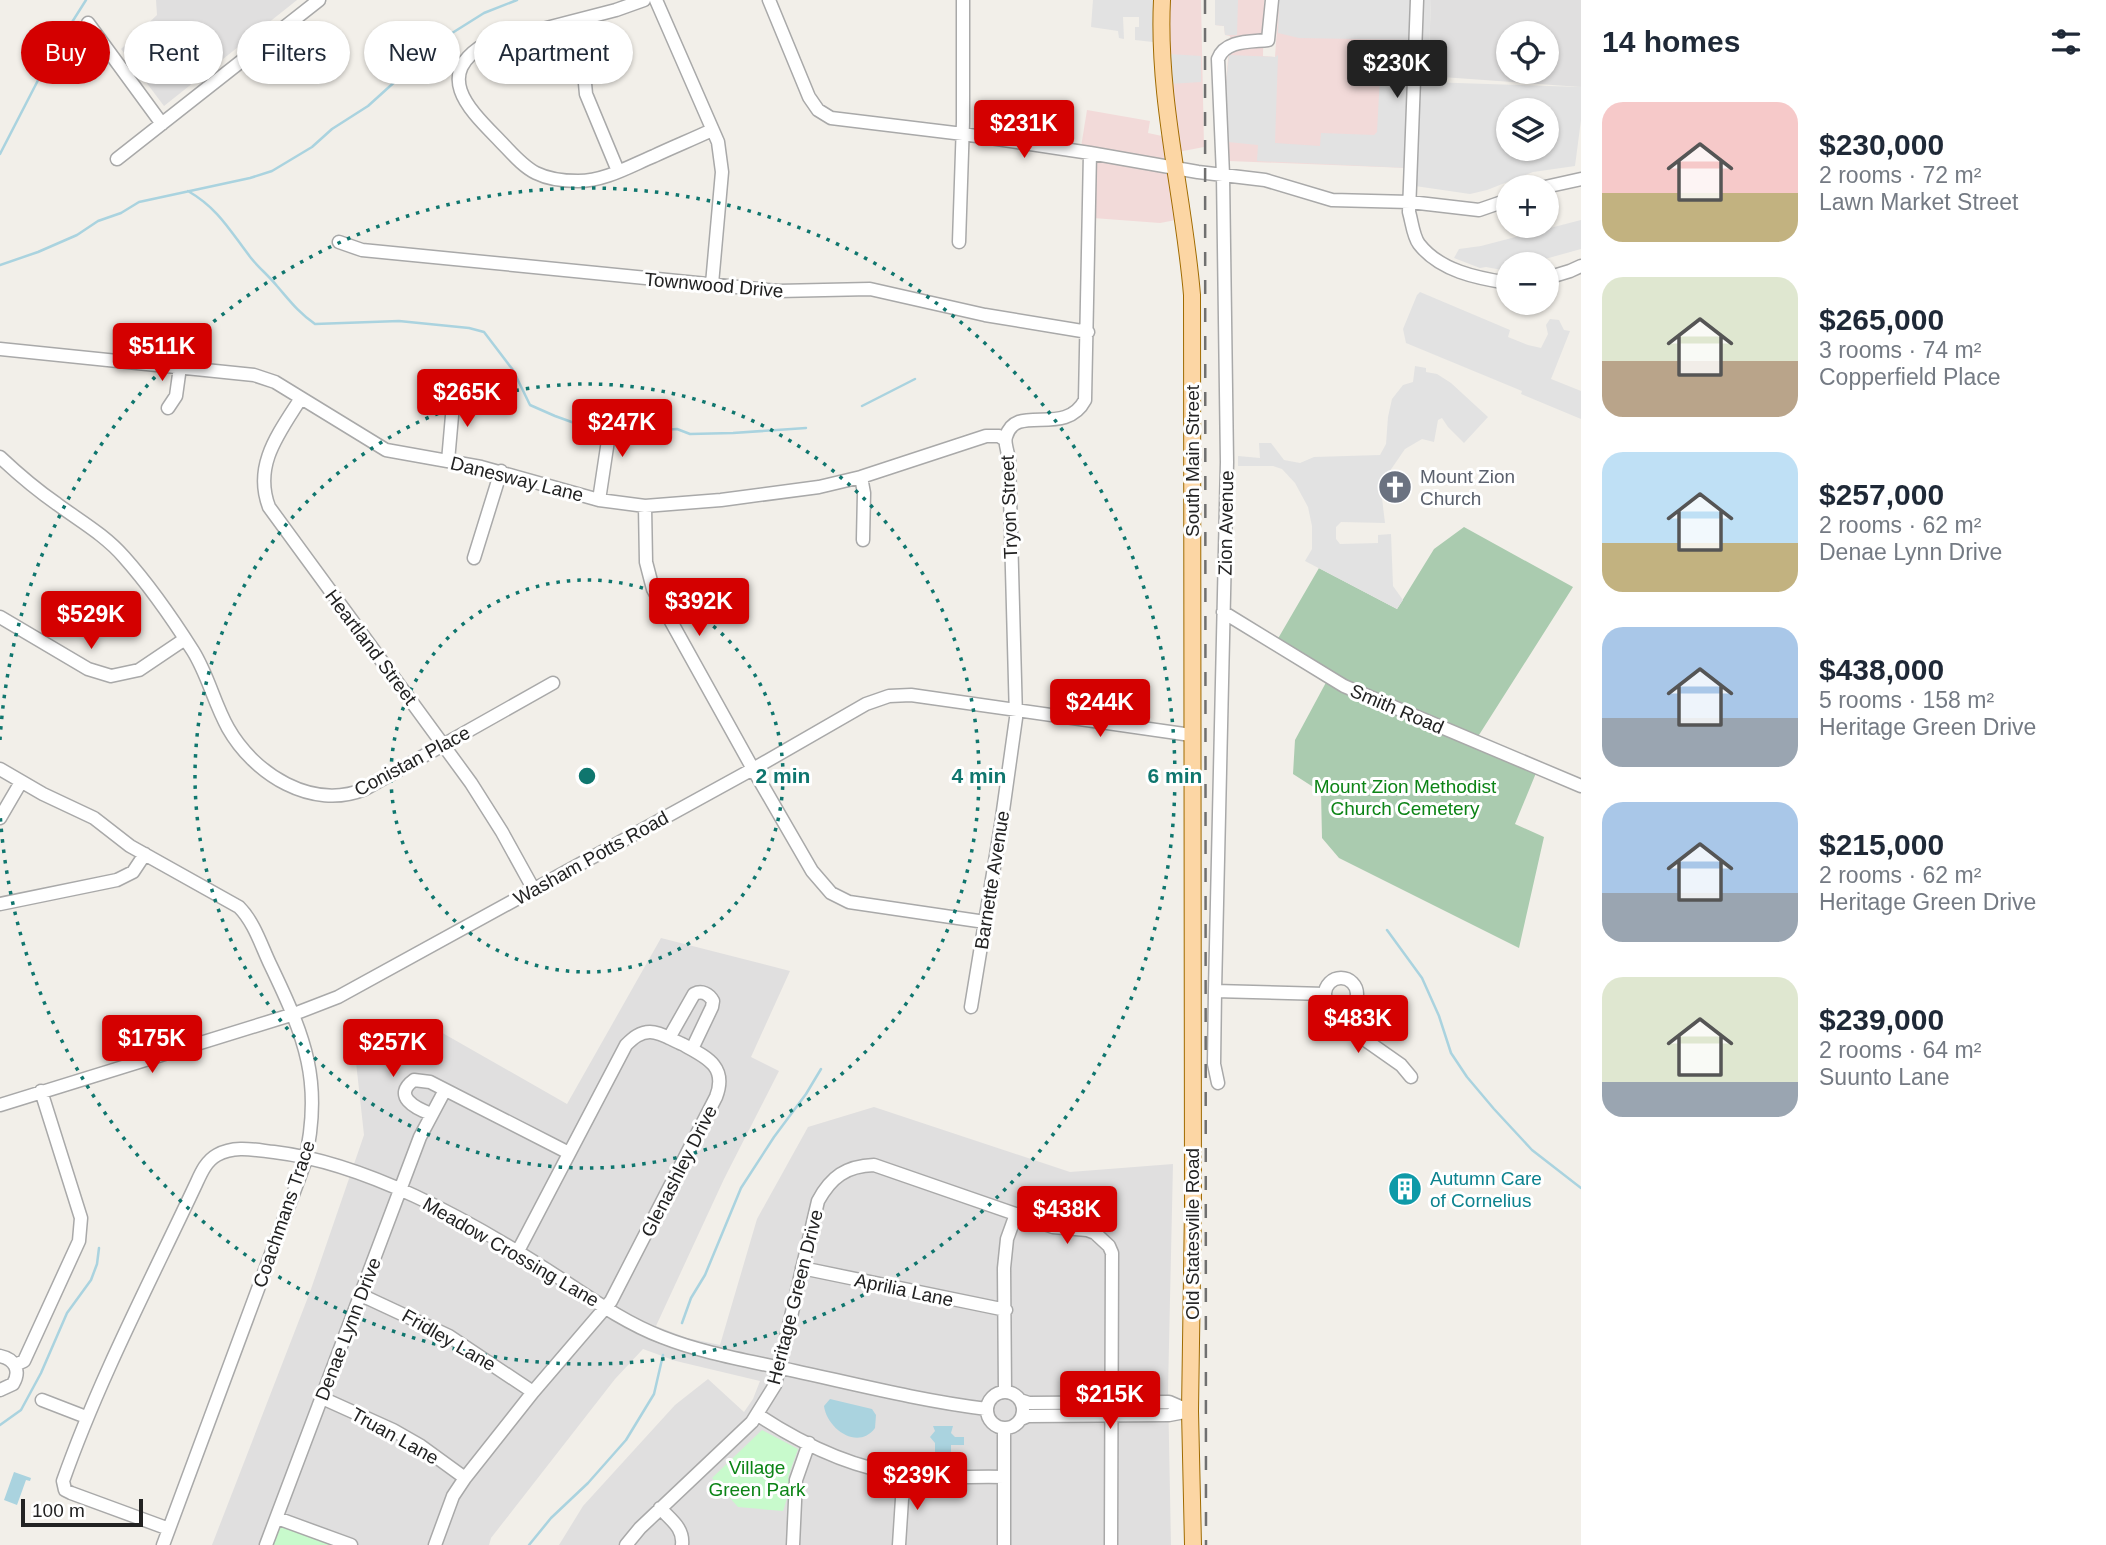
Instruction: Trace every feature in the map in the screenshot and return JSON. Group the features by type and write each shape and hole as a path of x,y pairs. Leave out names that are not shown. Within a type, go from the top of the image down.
{"main road":[{"name":"South Main Street","path":"1161,0 1163,76 1187,239 1192,295 1193,924"},
{"name":"Old Statesville Road","path":"1193,924 1190,1411 1193,1545"}],"street":[{"path":"117,159 318,0"},
{"path":"574,21 644,0"},
{"path":"656,0 718,142 722,172 712,284"},
{"path":"769,0 809,97 824,115 831,118 963,134 1274,181 1332,200 1410,202 1479,210 1496,204"},
{"path":"959,242 963,134 963,0"},
{"name":"Zion Avenue","path":"1217,1083 1214,1064 1215,991 1227,437 1220,54 1228,46 1268,40 1272,0"},
{"path":"1417,0 1409,212 1419,243 1432,255 1452,269 1496,281"},
{"path":"474,52 461,71 460,93 470,111 524,164 538,174 576,181 598,179 712,130"},
{"path":"110,53 162,124"},
{"path":"584,84 618,171"},
{"name":"Tryon Street","path":"1016,710 1009,459 1005,440 1018,421 1062,419 1075,413 1081,407 1086,394 1090,153"},
{"path":"1559,184 1581,179"},
{"name":"Townwood Drive","path":"338,242 362,250 778,291 881,290 985,315 1088,332"},
{"path":"1559,274 1581,266"},
{"name":"Danesway Lane","path":"0,349 254,375 275,382 386,450 501,471 599,500 645,506 794,490 861,477 986,436 999,436 1005,440"},
{"path":"168,408 176,396 180,367"},
{"path":"448,461 454,393"},
{"name":"Heartland Street","path":"301,398 274,442 265,463 264,489 269,507 490,812 534,890"},
{"path":"599,500 612,414"},
{"name":"Conistan Place","path":"0,457 25,480 96,531 122,554 185,639 204,671 223,719 237,742 260,766 299,791 327,797 356,793 552,683"},
{"path":"474,558 501,471"},
{"path":"861,477 864,493 863,540"},
{"path":"645,506 646,562 653,589 752,769 815,876 838,898 857,904 985,922"},
{"name":"Smith Road","path":"1223,612 1344,687 1581,786"},
{"path":"0,617 88,669 111,676 139,670 185,639"},
{"name":"Washam Potts Road","path":"0,1105 294,1014 350,991 866,704 889,696 911,695 1191,735"},
{"name":"Barnette Avenue","path":"971,1007 1005,798 1016,710"},
{"name":"Coachmans Trace","path":"0,769 94,818 145,855 232,902 245,913 294,1014 307,1054 313,1120 306,1156 163,1545"},
{"path":"0,818 21,782"},
{"path":"0,904 117,880 133,872 145,855"},
{"path":"1336,979 1352,983 1356,991 1355,1001 1349,1008 1341,1010 1330,1006 1325,994 1328,986 1336,979"},
{"path":"1215,991 1325,994"},
{"path":"669,1038 694,994 706,993 713,1001 712,1007 692,1049"},
{"path":"1341,1010 1353,1032 1401,1065 1410,1077"},
{"name":"Glenashley Drive","path":"435,1545 453,1496 465,1478 533,1392 607,1307 620,1285 719,1088 720,1079 710,1060 652,1032 641,1033 626,1045 518,1251"},
{"path":"430,1114 410,1104 406,1093 409,1083 419,1079 445,1090 569,1153"},
{"name":"Denae Lynn Drive","path":"266,1545 400,1190 430,1114 445,1090"},
{"path":"15,1365 24,1361 79,1241 81,1218 40,1091"},
{"name":"Meadow Crossing Lane","path":"169,1529 65,1490 63,1481 86,1418 208,1162 222,1153 239,1149 306,1156 400,1190 518,1251 642,1328 683,1345 946,1404 987,1409"},
{"name":"Heritage Green Drive","path":"633,1542 660,1508 758,1415 775,1385 814,1214 823,1192 839,1173 860,1166 874,1165 1053,1227 1096,1233 1109,1246 1112,1254 1111,1545"},
{"path":"1005,1392 1004,1268 1007,1239 1016,1214"},
{"name":"Aprilia Lane","path":"802,1268 1006,1310"},
{"name":"Fridley Lane","path":"361,1295 429,1324 533,1392"},
{"path":"0,1356 15,1365 17,1374 13,1384 0,1390"},
{"path":"1021,1419 1023,1406 1015,1395 1005,1392 993,1396 987,1409 992,1422 1004,1428 1017,1424 1028,1416 1112,1409"},
{"name":"Truan Lane","path":"322,1398 393,1430 421,1446 465,1478"},
{"path":"42,1400 86,1418"},
{"path":"1020,1400 1169,1415 1190,1411"},
{"path":"758,1415 809,1443 858,1464 908,1475 1004,1477"},
{"path":"1004,1428 1004,1545"},
{"path":"793,1545 796,1480 809,1443"},
{"path":"900,1545 902,1499 908,1475"},
{"path":"660,1508 679,1528 683,1535 682,1545"},
{"path":"276,1518 351,1545"}],"shaded area":[{"path":"156,0 297,0 271,21 237,21 237,48 223,59 223,21 151,21 157,15"},
{"path":"1093,0 1153,0 1153,42 1135,40 1135,27 1139,27 1139,17 1123,17 1124,39 1119,38 1118,31 1091,27"},
{"path":"1168,0 1201,0 1204,147 1178,152 1171,110"},
{"path":"1215,0 1264,0 1263,56 1275,57 1279,0 1412,0 1408,168 1229,161 1226,83 1230,36 1225,35 1224,26 1215,25"},
{"path":"1215,0 1238,0 1237,35 1225,35 1224,26 1215,25"},
{"path":"1279,0 1412,0 1411,40 1299,38 1278,33"},
{"path":"1421,0 1431,0 1428,82 1581,87 1581,120 1575,166 1525,175 1496,175 1496,186 1470,194 1415,186"},
{"path":"1431,0 1581,0 1581,87 1539,84 1559,84 1559,21 1496,21 1496,81 1428,76"},
{"path":"1169,54 1201,56 1201,82 1169,84"},
{"path":"1229,55 1278,55 1275,143 1320,146 1321,133 1374,135 1377,132 1381,57 1411,58 1408,168 1257,161 1258,145 1228,142 1226,83"},
{"path":"147,84 192,84 164,106"},
{"path":"1087,110 1150,121 1148,133 1162,136 1176,220 1160,223 1093,218 1095,161 1081,147"},
{"path":"1581,220 1581,249 1559,255 1559,252 1496,252 1496,269 1480,268 1454,258 1459,249 1512,238 1559,238 1559,226"},
{"path":"1420,292 1510,330 1508,337 1541,348 1548,334 1546,325 1550,319 1559,320 1564,330 1570,331 1551,379 1581,391 1581,419 1521,394 1522,391 1406,343 1403,329"},
{"path":"1415,366 1426,368 1426,372 1437,374 1451,383 1488,417 1464,443 1442,418 1438,420 1434,442 1422,439 1405,449 1383,481 1381,490 1385,523 1341,522 1336,527 1336,539 1340,544 1378,543 1378,535 1391,534 1393,586 1403,600 1397,609 1305,561 1312,549 1312,526 1308,507 1295,483 1282,469 1273,466 1238,466 1238,456 1260,458 1259,443 1271,443 1284,460 1300,463 1314,457 1380,455 1386,444 1392,399 1403,385 1413,382"},
{"path":"661,938 790,971 751,1057 779,1071 724,1179 656,1326 687,1338 720,1345 757,1219 808,1127 874,1107 1070,1172 1173,1164 1168,1390 1171,1545 559,1545 583,1506 675,1405 708,1379 744,1412 760,1381 676,1361 643,1349 615,1379 491,1538 489,1545 212,1545 310,1292 364,1135 355,1053 425,1023 567,1104"}],"green space":[{"name":"Mount Zion Methodist Church Cemetery","path":"1464,527 1573,587 1472,746 1536,773 1515,824 1544,837 1519,948 1339,858 1322,838 1321,792 1293,774 1295,740 1330,675 1276,642 1319,568 1397,609 1434,549"},
{"name":"Village Green Park","path":"762,1430 798,1449 788,1477 791,1486 783,1511 738,1507 712,1478"},
{"path":"283,1526 336,1545 272,1545 278,1527"}],"water":[{"path":"830,1399 872,1409 876,1415 875,1428 860,1438 844,1434 826,1414 824,1406"},
{"path":"933,1426 953,1426 951,1433 955,1437 964,1437 964,1445 951,1445 951,1456 935,1456 935,1443 930,1437 935,1431"},
{"path":"14,1472 31,1478 30,1481 26,1480 17,1505 4,1500"}],"waterway":[{"path":"0,154 50,57 86,0"},
{"path":"0,265 77,235 98,221 121,213 139,202 272,171 312,147 332,129 368,106 441,40 484,13 517,0"},
{"path":"188,191 216,213 254,262 294,306 315,324 399,321 484,332 513,370 530,405 602,433"},
{"path":"862,406 915,379"},
{"path":"617,433 677,429 690,434 733,433 806,428"},
{"path":"1387,930 1422,978 1439,1016 1451,1053 1467,1077 1532,1150 1581,1188"},
{"path":"682,1323 741,1188 821,1069"},
{"path":"0,1425 21,1410 41,1373 67,1313 91,1280 99,1248"},
{"path":"529,1545 551,1518 588,1483 626,1440 654,1394 663,1355"}],"railway":[{"path":"1205,0 1206,1545"}],"place":[{"name":"Mount Zion Church","path":"1395,487"},
{"name":"Autumn Care of Cornelius","path":"1405,1189"}]}
